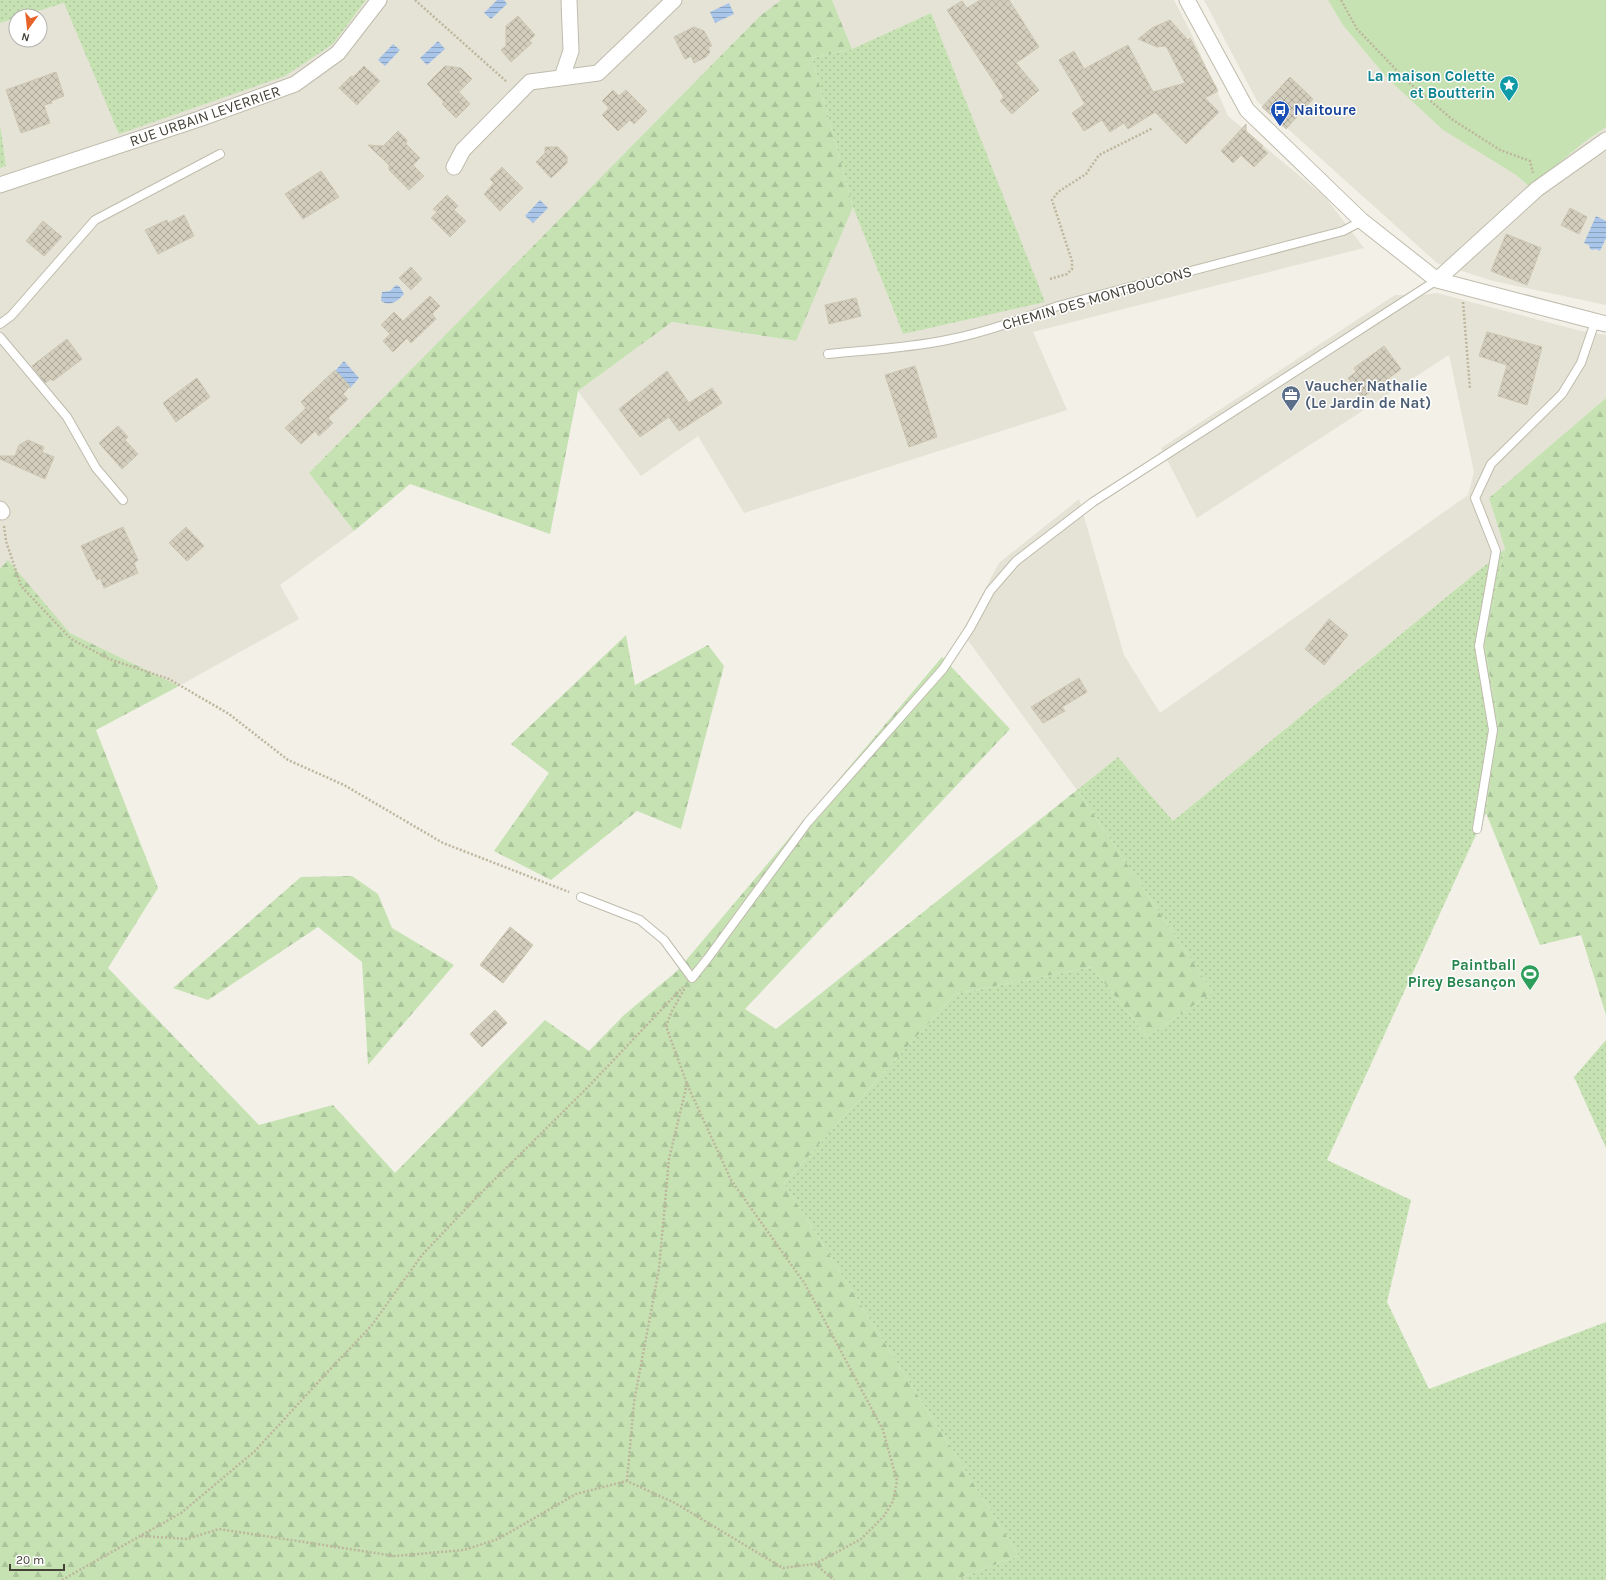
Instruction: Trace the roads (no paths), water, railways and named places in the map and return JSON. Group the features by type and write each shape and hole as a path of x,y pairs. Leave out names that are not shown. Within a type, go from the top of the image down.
{"street":[{"name":"RUE URBAIN LEVERRIER","path":"0,185 200,119 295,84 338,53 380,0"},
{"path":"562,77 571,51 569,0"},
{"path":"454,167 463,150 530,82 598,73 674,0"},
{"path":"1187,0 1247,110 1362,221 1437,280 1601,323"},
{"path":"1437,280 1537,188 1606,140"}],"lane":[{"path":"0,324 11,316 95,220 220,154"},
{"name":"CHEMIN DES MONTBOUCONS","path":"828,354 904,347 947,340 1020,320 1058,306 1343,231 1362,221"},
{"path":"581,897 640,920 664,940 692,978 808,822 943,669 970,628 990,591 1016,561 1093,502 1437,280"},
{"path":"1477,829 1493,730 1479,646 1496,551 1475,498 1491,464 1562,394 1581,363 1601,323"},
{"path":"0,337 67,417 96,468 122,500"}],"water":[{"path":"497,0 504,0 507,4 491,19 484,13"},
{"path":"729,3 734,14 715,23 710,12"},
{"path":"438,41 445,49 427,65 420,58"},
{"path":"393,44 400,50 385,66 378,60"},
{"path":"540,200 548,208 533,223 525,216"},
{"path":"1596,216 1606,221 1606,238 1600,251 1590,249 1589,245 1584,243"},
{"path":"396,285 399,286 404,294 402,297 391,303 384,303 381,301 382,292 390,291"},
{"path":"344,361 359,378 350,388 335,371"}],"place":[{"name":"La maison Colette et Boutterin","path":"1509,102"},
{"name":"Naitoure","path":"1280,127"},
{"name":"Vaucher Nathalie (Le Jardin de Nat)","path":"1291,412"},
{"name":"Paintball Pirey Besançon","path":"1530,991"}]}
